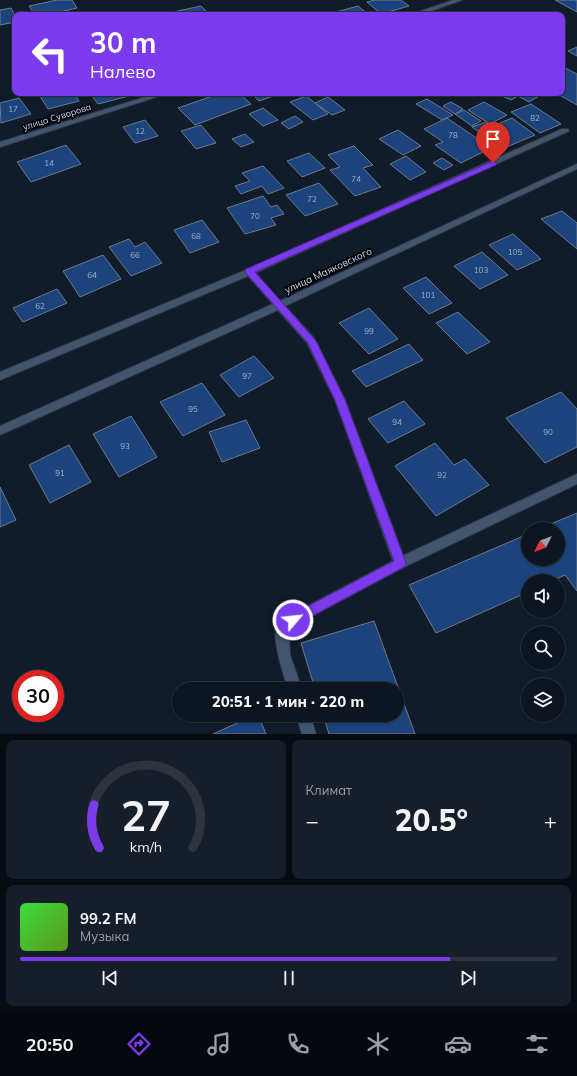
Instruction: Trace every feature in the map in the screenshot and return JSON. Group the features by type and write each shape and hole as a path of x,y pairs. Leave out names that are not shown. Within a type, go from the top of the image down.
{"street":[{"path":"422,12 459,0"},
{"name":"улица Суворова","path":"0,145 155,96"},
{"path":"0,376 249,272 565,132"},
{"name":"улица Маяковского","path":"0,432 280,305 577,166"},
{"path":"249,272 311,341 340,400 400,563"},
{"path":"293,682 284,655 282,628 293,620 400,563 577,480"},
{"path":"305,722 309,734"}],"building":[{"path":"57,0 72,0 77,8 60,12 33,12 29,6"},
{"path":"375,0 401,0 409,6 388,12 379,12 367,2"},
{"path":"555,0 577,0 577,12"},
{"path":"201,6 207,12 173,12"},
{"path":"358,6 365,12 336,12"},
{"path":"11,8 13,12 12,12 12,23 0,25 0,10"},
{"path":"577,47 577,56 568,51"},
{"path":"565,68 577,74 577,105 561,96 565,96"},
{"path":"40,96 76,96 79,101 48,109"},
{"path":"92,96 129,96 98,104"},
{"path":"212,96 242,96 251,104 195,125 178,108"},
{"path":"254,96 273,96 259,101"},
{"path":"306,96 328,114 313,120 290,102"},
{"path":"502,96 518,96 511,100"},
{"path":"518,96 539,96 529,102"},
{"path":"328,97 345,110 332,115 315,103"},
{"path":"19,98 31,114 1,123 0,103"},
{"path":"427,99 453,115 442,120 416,104"},
{"path":"451,102 463,109 455,114 443,106"},
{"path":"484,102 507,115 490,124 468,110"},
{"path":"531,104 561,124 540,133 511,112"},
{"path":"263,108 278,120 263,126 249,114"},
{"path":"464,110 481,121 472,126 455,114"},
{"path":"295,116 303,122 289,129 281,123"},
{"path":"447,118 491,148 461,163 435,145 443,142 424,129"},
{"path":"512,118 535,135 502,149 472,127 486,122 493,126"},
{"path":"145,120 158,136 135,143 123,127"},
{"path":"201,125 216,143 196,149 181,131"},
{"path":"398,130 421,146 403,155 379,139"},
{"path":"245,134 254,142 241,147 232,139"},
{"path":"66,145 81,164 31,182 17,162"},
{"path":"354,146 373,165 363,168 381,187 355,196 330,170 340,167 328,155"},
{"path":"309,153 325,168 302,177 287,161"},
{"path":"406,156 426,172 410,180 390,164"},
{"path":"442,158 453,165 444,170 433,163"},
{"path":"263,166 284,188 268,194 262,186 241,194 235,186 250,181 242,173"},
{"path":"319,183 338,204 305,216 286,195"},
{"path":"263,196 271,207 277,205 284,214 271,218 276,225 245,234 227,208"},
{"path":"562,211 577,223 577,249 541,219"},
{"path":"202,220 219,242 190,253 174,230"},
{"path":"513,234 541,259 517,270 489,245"},
{"path":"129,239 135,247 145,242 162,263 131,276 109,247"},
{"path":"482,252 508,275 480,289 454,266"},
{"path":"103,255 121,279 80,297 63,271"},
{"path":"426,277 452,303 429,314 403,288"},
{"path":"57,289 67,303 23,322 13,308"},
{"path":"369,308 398,339 369,354 339,323"},
{"path":"458,312 490,342 467,354 436,323"},
{"path":"409,344 423,360 366,387 352,371"},
{"path":"254,356 274,378 239,397 220,375"},
{"path":"202,383 225,415 183,436 160,402"},
{"path":"561,392 577,409 577,447 545,463 506,418"},
{"path":"404,401 425,424 388,443 368,419"},
{"path":"131,416 157,457 119,477 93,434"},
{"path":"246,420 260,448 222,462 209,432"},
{"path":"435,443 454,465 465,459 489,485 436,516 395,466"},
{"path":"69,445 91,482 50,503 29,465"},
{"path":"0,487 16,520 0,527"},
{"path":"577,513 577,591 565,574 521,574 521,595 436,633 409,585 521,537 521,566 565,566 565,522 556,522"},
{"path":"374,621 396,682 313,682 301,643"},
{"path":"404,704 415,734 329,734 325,722 404,722"},
{"path":"240,722 261,722 266,734 213,734"}],"route":[{"path":"293,620 400,563 340,400 311,341 249,272 493,163"}]}
